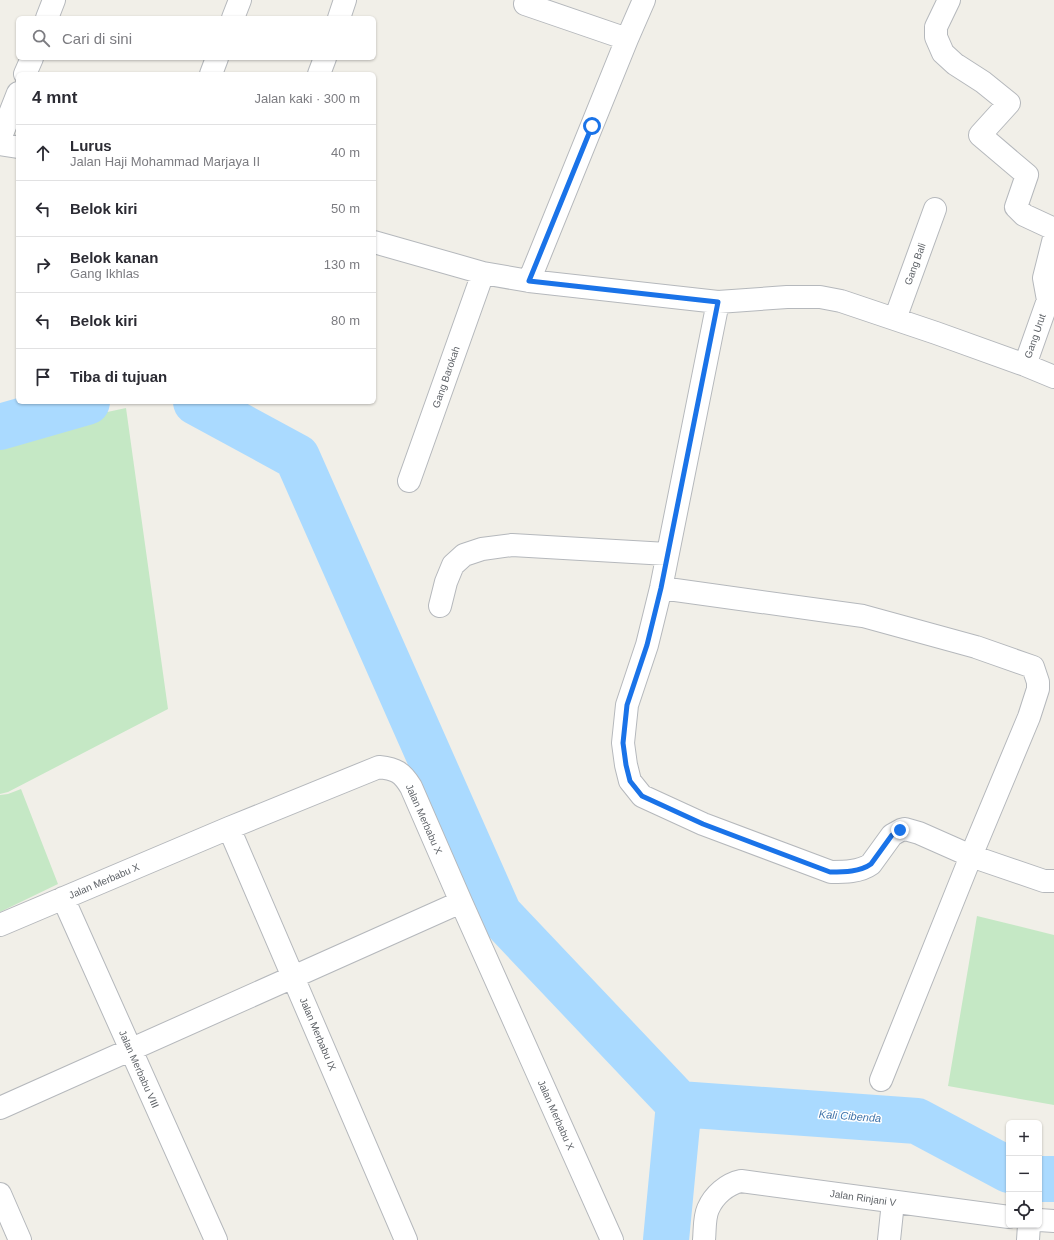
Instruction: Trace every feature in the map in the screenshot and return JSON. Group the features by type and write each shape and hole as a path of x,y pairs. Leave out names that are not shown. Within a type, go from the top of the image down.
{"street":[{"path":"48,16 54,0"},
{"path":"234,16 240,0"},
{"path":"340,16 346,0"},
{"path":"529,281 644,0"},
{"path":"949,0 936,27 936,37 943,53 955,64 983,82 1009,103 980,135 1027,175 1016,207 1024,215 1054,229"},
{"path":"526,4 557,7 627,39"},
{"path":"26,72 31,60"},
{"path":"212,72 216,60"},
{"path":"320,72 323,60"},
{"path":"0,139 16,98"},
{"path":"0,144 16,147"},
{"name":"Gang Bali","path":"895,319 935,209"},
{"name":"Gang Urut","path":"1025,365 1048,300 1044,278 1054,238"},
{"path":"376,243 483,273 529,281 718,302 787,297 820,297 841,301 1025,365 1054,377"},
{"name":"Gang Barokah","path":"409,481 483,273"},
{"path":"718,302 661,588 647,645 627,705 623,743 630,781 642,796 703,824 830,872 842,872 867,867 871,864 892,835 900,830 905,830 919,833 971,856 1044,881 1054,882"},
{"path":"440,606 446,582 453,565 464,555 482,549 512,545 667,554"},
{"path":"661,588 863,616 976,647 1054,675"},
{"path":"881,1080 971,856 1029,718 1038,689 1038,682 1033,667"},
{"name":"Jalan Merbabu X","path":"0,925 229,828 379,768 396,770 405,777 411,787 612,1240"},
{"name":"Jalan Merbabu IX","path":"229,828 406,1240"},
{"name":"Jalan Merbabu VIII","path":"63,898 216,1240"},
{"path":"0,1108 461,902"},
{"name":"Jalan Rinjani V","path":"704,1240 708,1209 712,1201 730,1184 741,1181 1006,1217"},
{"path":"0,1194 20,1240"},
{"path":"889,1240 893,1202"},
{"path":"1042,1220 1054,1221"},
{"path":"1028,1240 1029,1228"}],"green space":[{"path":"126,408 168,709 8,792 0,794 0,435"},
{"path":"21,789 58,884 0,912 0,795 8,794"},
{"path":"977,916 1054,935 1054,1105 948,1086"}],"waterway":[{"path":"0,427 80,404"},
{"path":"200,404 297,457 499,914 679,1104 666,1240"},
{"name":"Kali Cibenda","path":"679,1104 917,1121 1006,1168"},
{"name":"Kali Cibenda","path":"1042,1179 1054,1179"}],"route":[{"path":"592,126 529,281 718,302 661,588 647,645 627,705 623,743 630,781 642,796 703,824 830,872 842,872 867,867 871,864 892,835 900,830"}]}
